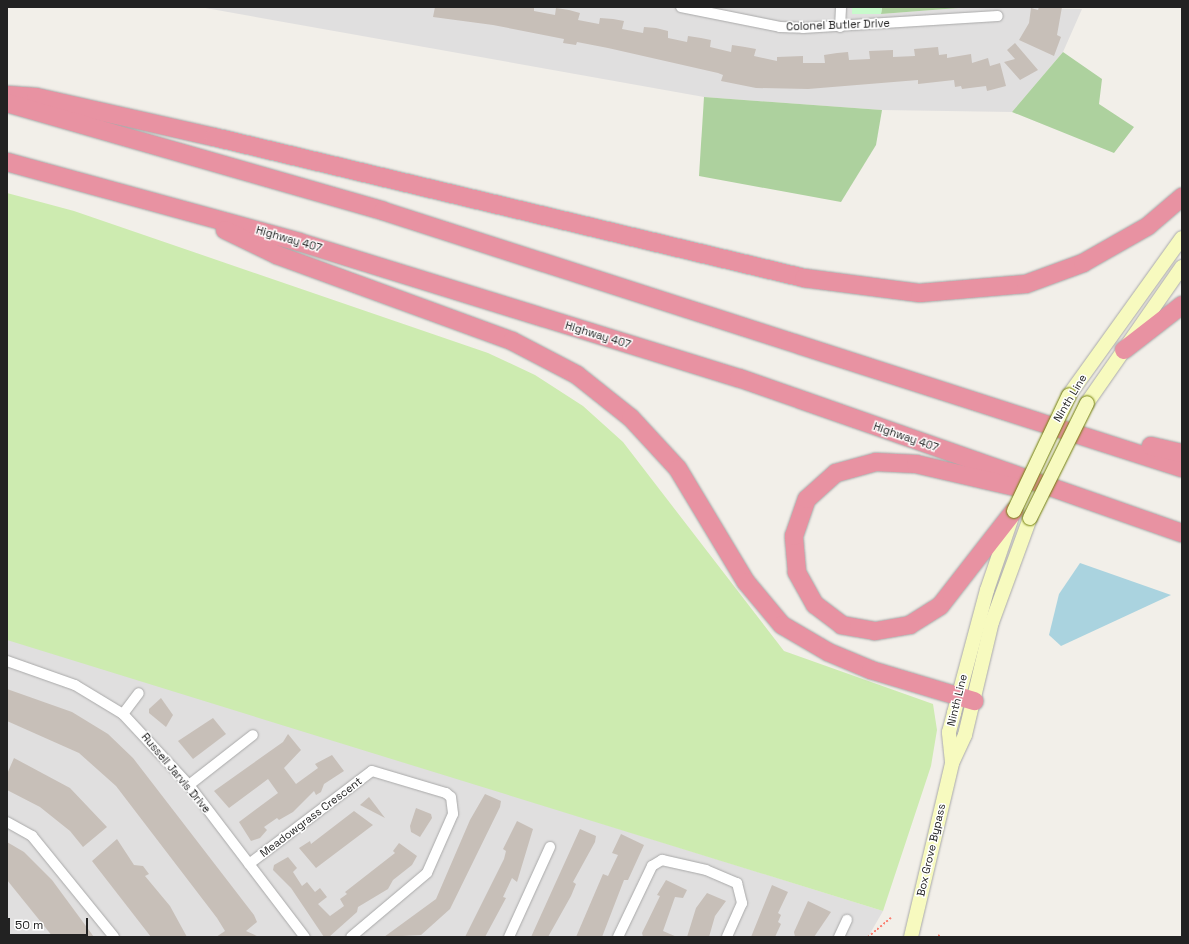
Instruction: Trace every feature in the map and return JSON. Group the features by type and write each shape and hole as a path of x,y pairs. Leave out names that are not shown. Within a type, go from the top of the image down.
{"highway":[{"path":"7,95 36,97 206,135 804,278 920,293 1026,284 1083,264 1148,226 1182,197"},
{"path":"7,103 383,211 1182,468"},
{"name":"Highway 407","path":"7,162 182,209 739,378 1125,515 1182,533"},
{"path":"182,209 276,255 512,341 577,375 631,418 678,469 746,582 782,625 828,652 871,670 966,698"},
{"path":"1124,350 1182,305"},
{"path":"1033,420 1117,435 1182,453"},
{"path":"1022,514 939,606 910,625 875,631 842,625 815,605 797,572 794,536 807,499 836,473 876,462 916,464 1125,515"}],"main road":[{"name":"Ninth Line","path":"952,763 949,732 966,698 992,622 1022,514 1069,396 1182,238"},
{"name":"Ninth Line","path":"1022,514 1087,403 1182,267"},
{"name":"Box Grove Bypass","path":"911,937 952,763"}],"street":[{"name":"Colonel Butler Drive","path":"681,7 780,27 840,27 998,16"},
{"path":"840,27 841,7"},
{"name":"Russell Jarvis Drive","path":"7,661 75,685 123,714 189,784 305,937"},
{"path":"123,714 138,693"},
{"path":"189,784 253,736"},
{"name":"Meadowgrass Crescent","path":"249,864 372,771 446,793 454,805 453,814 427,873 351,937"},
{"path":"7,822 32,836 114,937"},
{"path":"509,937 550,847"},
{"path":"618,937 652,866 662,860 706,870 737,883 742,903 727,937"},
{"path":"839,937 847,920"}],"path":[{"path":"868,937 891,918"}],"shaded area":[{"path":"200,7 852,7 852,14 881,14 971,7 1082,9 1063,52 1012,112 882,110 704,97"},
{"path":"7,638 883,911 868,937 7,937"}],"green space":[{"path":"852,7 882,7 881,14 852,14"},
{"path":"882,7 971,7 881,14"},
{"path":"1063,52 1102,79 1099,104 1134,127 1114,153 1012,112"},
{"path":"704,97 882,110 876,145 841,202 699,176"},
{"path":"7,193 74,211 488,353 535,375 583,406 623,442 784,651 933,704 937,730 931,766 883,911 7,640"}],"water":[{"path":"1080,563 1171,595 1061,646 1049,635 1059,594"}],"building":[{"path":"435,7 534,7 534,11 555,15 556,8 569,10 580,13 578,20 599,24 600,18 624,21 622,29 643,33 644,27 656,28 668,31 668,38 687,42 688,36 711,40 710,47 731,52 732,45 756,49 754,56 777,61 777,57 803,56 803,63 825,63 824,55 848,52 849,60 870,59 869,51 893,50 893,57 915,56 914,49 938,47 939,55 947,54 947,58 971,54 972,63 988,58 990,66 1000,63 1006,86 987,91 986,86 962,89 961,86 955,87 954,80 918,84 918,80 808,89 756,88 721,81 723,75 718,73 608,48 577,42 576,45 563,43 564,39 493,25 433,17"},
{"path":"1039,7 1062,7 1057,35 1061,37 1054,56 1019,40 1029,23 1031,8 1038,10"},
{"path":"1015,43 1038,70 1020,80 1004,62 1015,59 1007,50"},
{"path":"7,689 72,712 108,734 133,758 254,915 257,922 246,931 259,937 216,937 225,931 217,918 116,786 79,753 7,721"},
{"path":"161,698 173,715 166,727 149,713 149,709"},
{"path":"213,718 226,734 193,759 178,741"},
{"path":"288,734 301,750 284,768 296,784 318,768 315,764 332,755 344,771 324,784 321,792 316,795 314,791 293,812 279,820 277,818 264,827 267,830 260,838 251,841 239,822 278,793 268,779 229,808 214,791 283,742"},
{"path":"14,758 70,788 107,827 83,847 70,831 40,807 7,790 7,774"},
{"path":"485,794 501,801 500,807 450,909 421,935 384,937 436,899 470,820"},
{"path":"369,797 385,818 360,805"},
{"path":"416,808 431,814 432,818 420,837 411,832 410,826"},
{"path":"354,811 373,825 316,868 299,848 310,841 311,844"},
{"path":"517,821 533,829 517,882 512,878 503,897 506,898 485,937 465,937 504,859 506,851 503,849"},
{"path":"580,829 596,836 595,842 573,882 576,884 571,896 548,937 531,937"},
{"path":"621,834 644,845 628,880 624,880 602,937 576,937 603,874 608,876 618,855 612,853"},
{"path":"117,839 134,865 143,866 149,874 145,876 170,906 187,937 151,937 92,861"},
{"path":"7,842 24,852 52,880 94,937 53,937 7,880"},
{"path":"399,843 417,856 412,865 393,880 388,889 358,907 357,912 329,937 324,937 291,888 273,870 274,865 288,857 297,868 293,872 302,886 307,882 315,892 320,888 327,897 318,904 330,916 344,906 340,899 347,894 345,892 395,853 393,851"},
{"path":"666,880 687,890 683,898 675,897 663,931 677,937 643,937 642,933 660,896 657,895"},
{"path":"772,885 788,892 778,913 781,915 778,922 781,924 775,937 751,937"},
{"path":"707,893 726,901 715,916 709,937 687,937 696,908"},
{"path":"808,901 831,912 814,937 795,937 794,932"}]}
